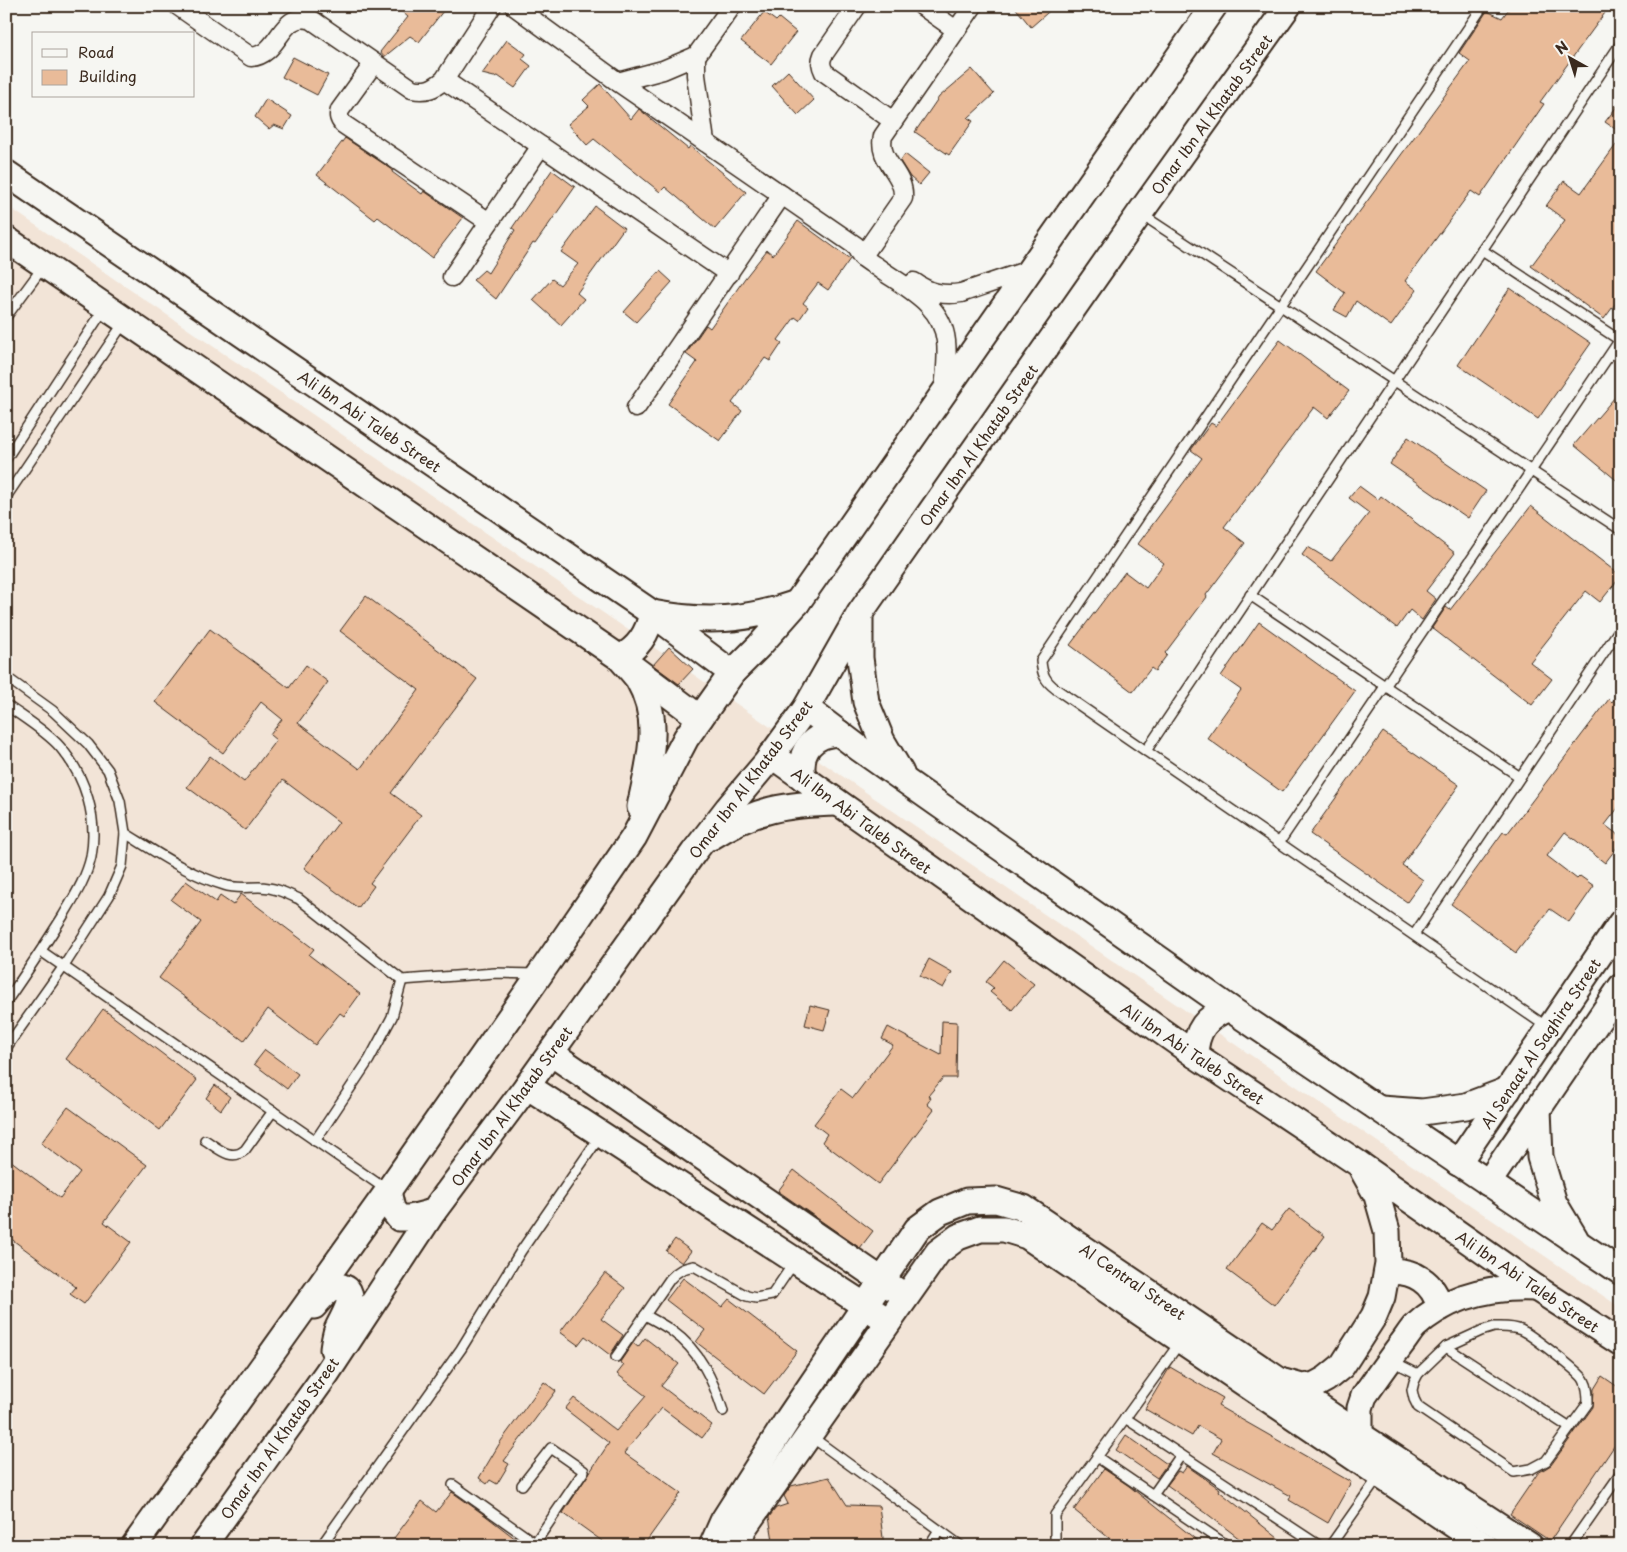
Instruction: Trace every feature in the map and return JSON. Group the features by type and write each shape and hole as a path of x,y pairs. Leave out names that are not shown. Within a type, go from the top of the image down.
{"street":[{"path":"178,6 251,57 260,56 268,51 287,25 295,19 305,18 312,20 412,89 424,91 435,88 444,80 492,6"},
{"path":"514,6 618,82 862,250 911,286 929,304 943,326 947,351 944,392"},
{"path":"618,82 663,70 696,56 732,6"},
{"path":"857,6 823,55 821,67 824,72 893,121"},
{"path":"922,6 956,30"},
{"path":"862,250 898,207 903,198 904,188 900,179 882,153 881,144 883,136 973,6"},
{"path":"134,1546 388,1191 634,837 686,738 700,718 732,673 797,603 1214,6"},
{"name":"Omar Ibn Al Khatab Street","path":"203,1546 327,1373 433,1212 527,1086 694,852 806,708 860,614 1140,213 1288,6"},
{"path":"696,56 696,75 705,142"},
{"path":"374,63 340,110 340,120 343,124 489,222"},
{"path":"444,80 729,274"},
{"path":"452,277 541,146"},
{"name":"Ali Ibn Abi Taleb Street","path":"6,173 652,613 732,673"},
{"path":"636,408 782,195"},
{"path":"6,239 620,658 700,718"},
{"path":"911,286 952,295 1029,270"},
{"path":"620,658 629,653 643,640 652,613 696,620 718,620 760,615 797,603"},
{"path":"860,614 860,658 866,702 882,741 904,780"},
{"path":"620,658 637,678 641,686 648,701 653,727 651,753 634,837"},
{"path":"806,708 904,780 1229,1008 1621,1272"},
{"path":"803,778 802,761 809,746 822,736 839,733"},
{"name":"Ali Ibn Abi Taleb Street","path":"771,755 1195,1055 1359,1164 1536,1288 1621,1343"},
{"path":"694,852 710,838 728,827 760,812 788,805 838,803"},
{"name":"Al Senaat Al Saghira Street","path":"1458,1162 1621,922"},
{"path":"1488,1183 1621,987"},
{"path":"1195,1055 1200,1031 1207,1020 1229,1008"},
{"path":"550,1053 906,1297"},
{"path":"527,1086 889,1322"},
{"path":"1378,1109 1422,1112 1466,1106 1508,1090"},
{"path":"1538,1109 1540,1157 1554,1203 1579,1244"},
{"path":"1280,1381 1302,1387 1315,1385 1342,1366 1376,1312 1382,1297 1387,1272 1387,1231 1377,1196 1359,1164"},
{"path":"729,1218 749,1190"},
{"path":"388,1191 392,1209 399,1218 410,1218 433,1212"},
{"name":"Al Central Street","path":"712,1546 723,1521 788,1420 882,1281 918,1229 940,1212 967,1201 996,1200 1024,1208 1124,1289"},
{"name":"Al Central Street","path":"740,1546 744,1530 938,1252 958,1237 980,1229 1004,1229 1027,1236 1124,1289 1187,1331 1380,1475 1485,1546"},
{"path":"1387,1272 1405,1272 1422,1279 1434,1292 1440,1308"},
{"path":"279,1341 331,1288 337,1286 344,1287 350,1297 337,1331 327,1373"},
{"path":"1360,1435 1360,1408 1364,1396 1413,1328 1440,1308 1470,1294 1514,1287 1536,1288"},
{"name":"Al Central Street","path":"1187,1331 1280,1381 1530,1546"},
{"path":"1342,1366 1347,1378 1352,1383 1358,1386 1371,1386"},
{"path":"788,1420 809,1435"}],"lane":[{"path":"1483,6 1042,661 1042,672 1047,682 1549,1028"},
{"path":"1146,751 1621,43"},
{"path":"1140,213 1621,530"},
{"path":"1279,843 1620,340 1482,250"},
{"path":"6,317 44,265"},
{"path":"6,459 115,314"},
{"path":"6,497 115,314"},
{"path":"1250,595 1520,777"},
{"path":"1414,935 1621,627"},
{"path":"6,677 53,711 88,744 108,770 120,801 125,833 122,866 109,896 64,966 6,1048"},
{"path":"6,705 60,746 77,770 89,798 93,828 91,858 81,886 41,952 6,1002"},
{"path":"125,833 209,880 233,887 258,887 281,891 299,899 402,980 495,973 540,974"},
{"path":"41,952 64,966 388,1191"},
{"path":"316,1141 364,1068 392,1017 402,980"},
{"path":"205,1140 226,1154 232,1156 240,1155 273,1111"},
{"path":"321,1546 461,1348 521,1251 601,1134"},
{"path":"616,1357 670,1279 676,1272 685,1267 694,1266 747,1296 756,1298 772,1295 795,1261"},
{"path":"645,1315 673,1331 696,1354 713,1381 723,1411"},
{"path":"1508,1326 1521,1330 1577,1371 1584,1380 1588,1391 1588,1403 1546,1461 1531,1469 1514,1472 1418,1407 1412,1390 1414,1382 1418,1374 1446,1348 1481,1331 1494,1327 1508,1326"},
{"path":"1055,1546 1055,1515 1187,1331"},
{"path":"1446,1348 1570,1428"},
{"path":"1390,1360 1418,1374"},
{"path":"1125,1418 1320,1546"},
{"path":"809,1435 961,1546"},
{"path":"453,1485 537,1544 584,1471 551,1448 522,1486"},
{"path":"1153,1495 1181,1455"},
{"path":"1097,1457 1228,1546"},
{"path":"1570,1546 1621,1473"},
{"path":"1330,1546 1380,1475"},
{"path":"929,1546 939,1530"}],"shaded area":[{"path":"6,205 1621,1308 1621,1546 6,1546"}],"building":[{"path":"395,6 447,6 419,42 410,36 384,57 380,52 408,17"},
{"path":"1014,6 1055,6 1031,27"},
{"path":"1511,6 1610,6 1540,102 1544,104 1480,197 1471,191 1405,281 1417,290 1391,326 1356,301 1347,317 1334,310 1345,293 1316,271 1470,61 1459,53 1487,11 1502,18"},
{"path":"764,12 776,21 779,18 796,32 771,64 741,41"},
{"path":"507,40 526,54 522,59 531,66 515,88 498,76 482,74"},
{"path":"293,57 328,75 317,95 282,77"},
{"path":"972,69 994,94 968,118 973,121 949,155 915,132 939,97"},
{"path":"788,71 814,100 798,115 772,86"},
{"path":"600,84 631,119 639,109 688,149 690,146 746,192 715,229 665,187 660,192 594,139 587,145 568,124 589,106 583,100"},
{"path":"266,99 292,116 284,129 274,125 269,129 255,117"},
{"path":"1621,101 1621,133 1605,122"},
{"path":"345,138 393,170 392,172 422,194 424,191 463,218 432,258 378,217 375,220 317,175"},
{"path":"1621,138 1621,296 1604,319 1531,266 1565,220 1546,206 1564,181 1581,193"},
{"path":"905,154 929,173 919,185 910,177 900,161"},
{"path":"552,170 575,187 535,244 533,243 496,299 473,280 484,270 488,273 515,230 512,228"},
{"path":"595,206 624,228 577,293 584,299 561,325 533,300 552,279 560,285 578,264 561,252"},
{"path":"798,221 850,259 828,290 818,283 803,303 808,307 799,320 795,317 778,340 782,343 770,361 765,358 732,403 742,411 720,441 668,404 697,362 686,354 706,325 710,328 767,250 773,255"},
{"path":"660,271 672,282 636,322 624,312"},
{"path":"1510,288 1591,343 1538,419 1458,365"},
{"path":"1280,340 1349,391 1328,418 1314,407 1224,527 1245,543 1165,653 1167,655 1155,671 1151,668 1133,692 1070,645 1125,572 1146,588 1164,563 1138,544 1202,458 1191,450 1211,423 1216,426"},
{"path":"1621,390 1621,484 1574,445"},
{"path":"1408,437 1486,491 1468,518 1390,464"},
{"path":"1359,486 1378,500 1381,496 1455,553 1426,591 1436,599 1422,620 1410,610 1397,628 1302,555 1308,547 1331,561 1369,513 1349,498"},
{"path":"1531,506 1621,576 1600,602 1586,591 1530,662 1552,679 1532,705 1432,628 1446,607 1450,610"},
{"path":"366,596 477,679 391,793 421,815 370,883 374,886 358,908 304,868 339,822 283,780 245,830 187,787 210,756 244,782 276,740 270,735 282,719 261,702 223,753 155,702 210,629 289,688 306,665 328,682 298,723 360,769 419,690 340,631"},
{"path":"1259,622 1355,691 1282,792 1207,738 1241,690 1221,676"},
{"path":"669,647 693,669 679,684 653,665"},
{"path":"1621,691 1621,804 1605,825 1621,837 1621,842 1605,863 1565,832 1547,856 1577,879 1580,876 1594,886 1569,922 1550,909 1516,953 1451,904 1503,832 1507,834 1609,699 1612,702"},
{"path":"1383,732 1459,785 1402,865 1423,880 1407,902 1310,834"},
{"path":"186,881 216,902 220,896 233,905 241,894 314,949 309,955 360,994 344,1016 340,1013 315,1045 268,1009 244,1041 159,978 201,922 171,900"},
{"path":"929,959 952,972 943,988 920,976"},
{"path":"1004,960 1034,984 1012,1010 990,992 994,988 986,982"},
{"path":"810,1005 830,1010 824,1030 805,1025"},
{"path":"103,1009 197,1080 160,1130 66,1059"},
{"path":"942,1021 957,1022 956,1078 943,1078 928,1096 931,1098 927,1104 934,1110 878,1184 822,1142 827,1134 814,1124 841,1089 853,1098 893,1045 882,1039 888,1027 941,1055"},
{"path":"265,1050 298,1074 287,1089 254,1064"},
{"path":"215,1085 230,1097 221,1110 206,1098"},
{"path":"68,1107 147,1165 104,1222 131,1242 84,1304 70,1294 76,1287 6,1235 6,1157 60,1198 80,1172 41,1143"},
{"path":"794,1170 873,1231 860,1248 778,1191"},
{"path":"1289,1209 1325,1236 1274,1305 1227,1270 1262,1223 1272,1230"},
{"path":"675,1239 691,1251 682,1263 666,1251"},
{"path":"605,1273 625,1288 601,1319 623,1335 610,1355 585,1336 578,1345 560,1332"},
{"path":"683,1278 722,1307 729,1299 797,1351 764,1394 696,1342 705,1330 666,1300"},
{"path":"645,1338 679,1364 661,1386 712,1425 702,1438 662,1408 624,1453 681,1493 643,1546 609,1546 563,1513 609,1443 565,1409 574,1398 616,1431 646,1396 617,1374 624,1365 620,1362 633,1343 638,1347"},
{"path":"1170,1367 1223,1398 1218,1406 1351,1482 1328,1523 1289,1500 1291,1496 1213,1453 1221,1439 1198,1426 1192,1436 1145,1409"},
{"path":"1602,1376 1621,1389 1621,1436 1550,1541 1510,1514 1538,1473 1551,1465 1593,1407 1594,1389"},
{"path":"544,1382 556,1391 504,1461 509,1464 497,1484 490,1480 487,1484 479,1478 501,1441"},
{"path":"1126,1435 1167,1464 1157,1478 1116,1450"},
{"path":"1187,1466 1220,1489 1219,1491 1288,1546 1249,1546 1167,1485 1178,1471 1182,1473"},
{"path":"1104,1469 1129,1486 1204,1546 1119,1546 1074,1510"},
{"path":"829,1477 847,1505 879,1506 884,1546 774,1546 769,1517 776,1508 788,1504 784,1496 791,1486"},
{"path":"452,1492 525,1546 393,1546 397,1540 394,1538 422,1501 436,1512"}]}
